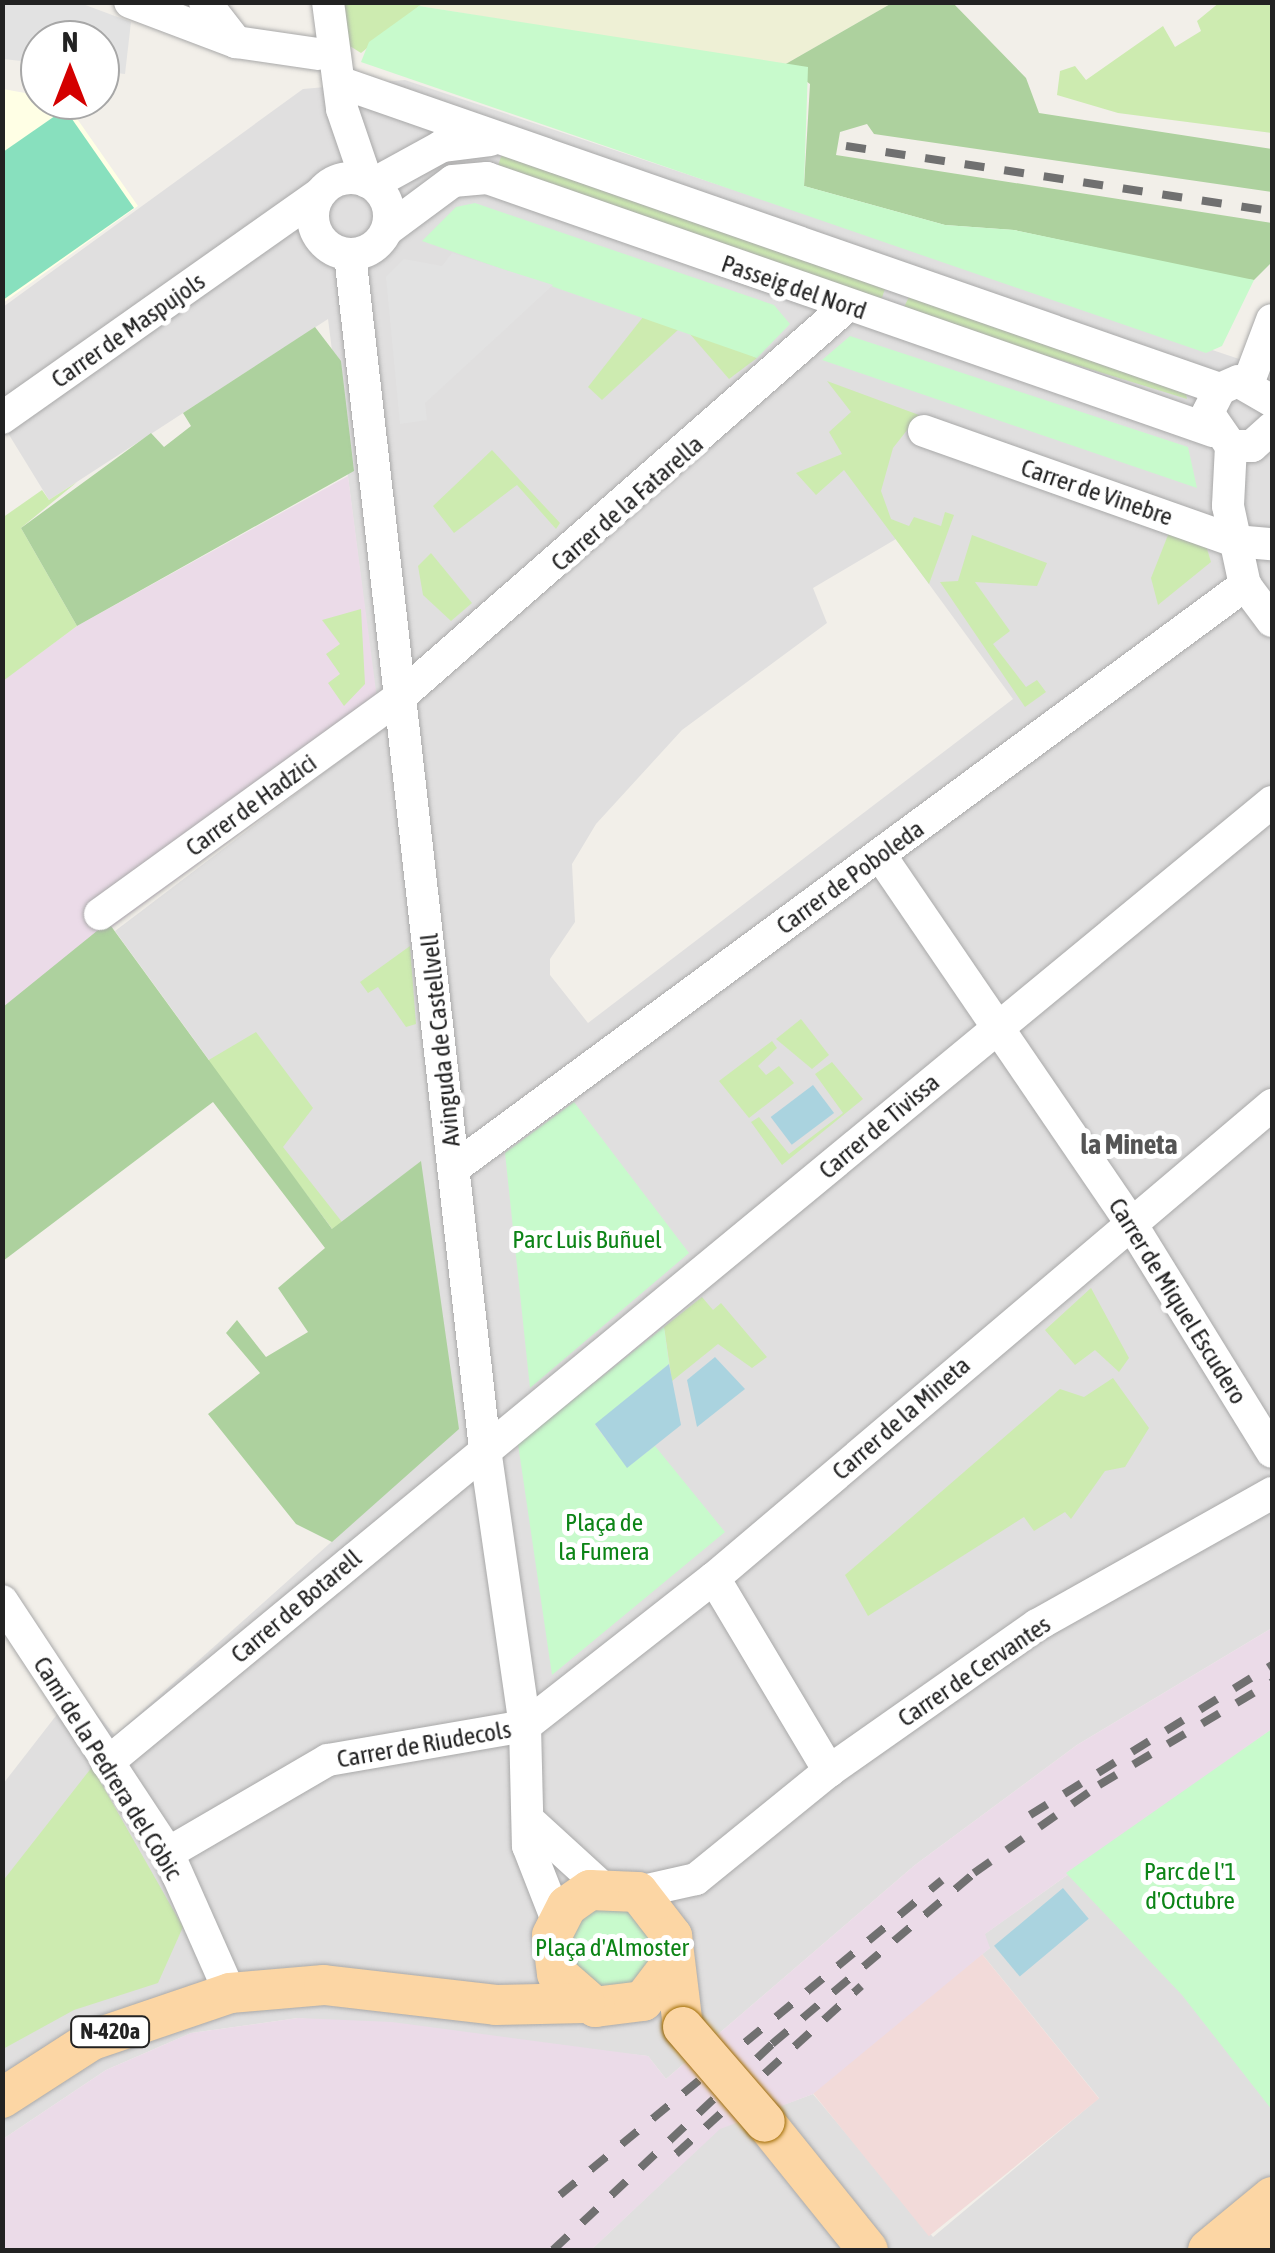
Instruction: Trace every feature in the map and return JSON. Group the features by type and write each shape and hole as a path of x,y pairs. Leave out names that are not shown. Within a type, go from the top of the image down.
{"main road":[{"name":"N-420a","path":"451,1997 516,1985 579,1896 621,1890"},
{"path":"621,1890 672,1950 683,2027"},
{"path":"554,1933 557,1974 585,2003"},
{"path":"629,2008 654,1992 672,1950"},
{"name":"N-420a","path":"2,2098 92,2040 230,1993 324,1984 629,2008 683,2027 868,2250"},
{"path":"1208,2250 1272,2198"},
{"path":"1255,2250 1272,2236"}],"street":[{"path":"130,2 236,42"},
{"path":"205,2 236,42"},
{"path":"310,2 331,66"},
{"path":"325,2 349,186 387,204 387,230"},
{"name":"Passeig del Nord","path":"236,42 331,66 504,140 1257,394"},
{"name":"Passeig del Nord","path":"349,186 442,146 504,140"},
{"name":"Passeig del Nord","path":"338,250 387,230 453,181 487,178 847,306 1250,438"},
{"name":"Carrer de Maspujols","path":"2,418 254,243 349,186"},
{"name":"Avinguda de Castellvell","path":"349,186 312,221 338,250 402,695 485,1450 525,1726 534,1825 528,1846 554,1933"},
{"path":"254,243 338,250"},
{"name":"Carrer de la Fatarella","path":"402,695 847,306"},
{"path":"1272,320 1257,394 1208,413 1250,438 1235,541 1245,585 1272,621"},
{"name":"Carrer de Vinebre","path":"924,431 1235,541 1272,544"},
{"name":"Carrer de Poboleda","path":"454,1168 1245,585"},
{"name":"Carrer de Hadzici","path":"100,914 402,695"},
{"name":"Carrer de Tivissa","path":"485,1450 1272,802"},
{"name":"Carrer de Miquel Escudero","path":"880,854 1130,1222 1272,1452"},
{"name":"Carrer de la Mineta","path":"525,1726 714,1578 1272,1105"},
{"name":"Carrer de Botarell","path":"107,1763 485,1450"},
{"name":"Carrer de Cervantes","path":"621,1890 696,1879 829,1771 1037,1625 1272,1493"},
{"path":"714,1578 829,1771"},
{"name":"Camí de la Pedrera del Còbic","path":"2,1602 168,1853 230,1993"},
{"name":"Carrer de Riudecols","path":"168,1853 328,1760 525,1726"},
{"path":"534,1825 621,1890"},
{"name":"Carrer de Cervantes","path":"672,1950 696,1879"}],"shaded area":[{"path":"3,2 80,3 131,22 125,74 120,73 120,20 20,20 20,61 3,59"},
{"path":"423,2 892,3 784,65 419,6"},
{"path":"405,80 1272,370 1272,1628 1077,1745 915,1865 666,2079 648,2056 298,2018 191,2033 106,2070 3,2139 3,1784 76,1690 115,1735 458,1429 420,1162 333,1230 115,931 380,730 328,319 49,500 3,425 3,307 303,89","holes":["896,539 1013,699 588,1023 550,975 550,959 575,922 572,864 596,824 682,730 827,623 813,588"]},
{"path":"3,89 20,92 20,120 78,120 138,206 3,303"},
{"path":"452,253 553,285 425,403 427,420 400,424 386,277 404,259 442,266"},
{"path":"348,476 381,730 3,1007 2,681 77,626"},
{"path":"1272,1628 1272,1729 985,1934 990,1948 813,2094 720,2129 591,2250 3,2250 3,2139 106,2070 191,2033 298,2018 392,2022 648,2056 666,2079 915,1865 1077,1745"},
{"path":"1272,1729 1272,2250 591,2250 720,2128 813,2094 933,2237 1099,2098 982,1954 990,1948 982,1936"},
{"path":"982,1954 1099,2099 929,2236 812,2092"}],"green space":[{"path":"1220,2 1272,3 1272,133 1118,113 1057,95 1060,71 1075,66 1086,80 1163,26 1175,47 1201,31 1197,21"},
{"path":"340,3 423,3 361,53 345,43"},
{"path":"892,3 953,3 1026,78 1039,113 1272,149 1272,192 874,134 867,124 840,132 836,155 1272,223 1272,262 1254,280 1237,278 1014,230 945,225 804,186 810,84 784,65"},
{"path":"419,6 808,67 804,186 945,225 1014,230 1254,280 1222,346 1206,353 361,62 369,42"},
{"path":"49,120 73,120 134,208 3,300 3,152"},
{"path":"502,154 886,286 880,303 496,171"},
{"path":"475,203 774,305 790,324 757,358 422,241 456,207"},
{"path":"910,295 1186,394 1187,399 902,311"},
{"path":"643,317 679,329 602,400 588,387"},
{"path":"315,327 341,361 354,471 77,626 21,528 151,433 164,447 191,426 183,413"},
{"path":"689,333 707,335 757,358 729,379"},
{"path":"850,336 1188,447 1197,488 822,360"},
{"path":"827,381 919,415 893,448 881,491 891,519 909,526 914,517 941,526 945,512 954,515 929,584 844,470 816,495 796,473 842,454 829,432 851,412"},
{"path":"492,450 560,523 556,529 517,485 454,533 433,506"},
{"path":"77,482 21,528 77,626 3,681 2,518 42,490 49,500"},
{"path":"1170,530 1205,542 1211,562 1158,605 1151,578"},
{"path":"972,535 1047,563 1037,586 975,582 1010,631 993,644 1026,687 1037,680 1046,692 1025,707 940,582 958,581"},
{"path":"431,553 472,603 451,621 423,595 418,566"},
{"path":"361,609 365,684 344,706 328,683 340,674 326,654 340,644 322,620"},
{"path":"108,922 332,1229 421,1161 459,1429 332,1542 296,1524 208,1414 260,1373 226,1333 237,1320 266,1357 308,1332 278,1288 325,1248 213,1102 3,1261 3,1007"},
{"path":"410,946 416,1024 406,1027 378,987 368,993 360,982"},
{"path":"801,1019 829,1055 812,1069 776,1039"},
{"path":"256,1032 313,1108 283,1147 342,1222 333,1230 207,1061"},
{"path":"772,1041 777,1048 758,1066 766,1075 779,1066 794,1083 749,1118 719,1081"},
{"path":"832,1062 863,1099 782,1165 751,1122 759,1117 789,1154 843,1113 815,1074"},
{"name":"Parc Luis Buñuel","path":"574,1102 689,1253 530,1388 505,1153"},
{"path":"1091,1288 1129,1358 1119,1372 1095,1350 1075,1365 1045,1330"},
{"path":"702,1297 713,1310 721,1303 767,1357 752,1368 718,1344 672,1381 664,1327"},
{"name":"Plaça de la Fumera","path":"664,1327 669,1364 595,1425 627,1467 655,1446 725,1532 552,1675 518,1444"},
{"path":"1113,1378 1149,1428 1125,1467 1105,1471 1071,1519 1065,1512 1034,1531 1024,1517 868,1616 845,1575 1060,1389 1084,1397"},
{"name":"Parc de l'1 d'Octubre","path":"1272,1729 1272,2110 1182,1995 1066,1873"},
{"path":"92,1767 183,1927 158,1983 74,2010 3,2049 2,1882"},
{"name":"Plaça d'Almoster","path":"612,1905 635,1912 647,1924 654,1947 647,1970 635,1982 612,1989 589,1982 577,1970 570,1947 577,1924 589,1912"}],"water":[{"path":"813,1085 834,1113 792,1145 771,1117"},
{"path":"715,1357 745,1389 697,1427 687,1380"},
{"path":"669,1364 681,1425 627,1468 595,1424"},
{"path":"1063,1888 1089,1919 1020,1976 994,1946"}],"railway":[{"path":"846,146 1272,211"},
{"path":"1030,1815 1272,1665"},
{"path":"553,2250 772,2044 974,1873 1099,1785 1272,1682"},
{"path":"560,2195 942,1880"},
{"path":"676,2154 861,1986"}],"district":[{"name":"la Mineta","path":"1129,1144"}]}
